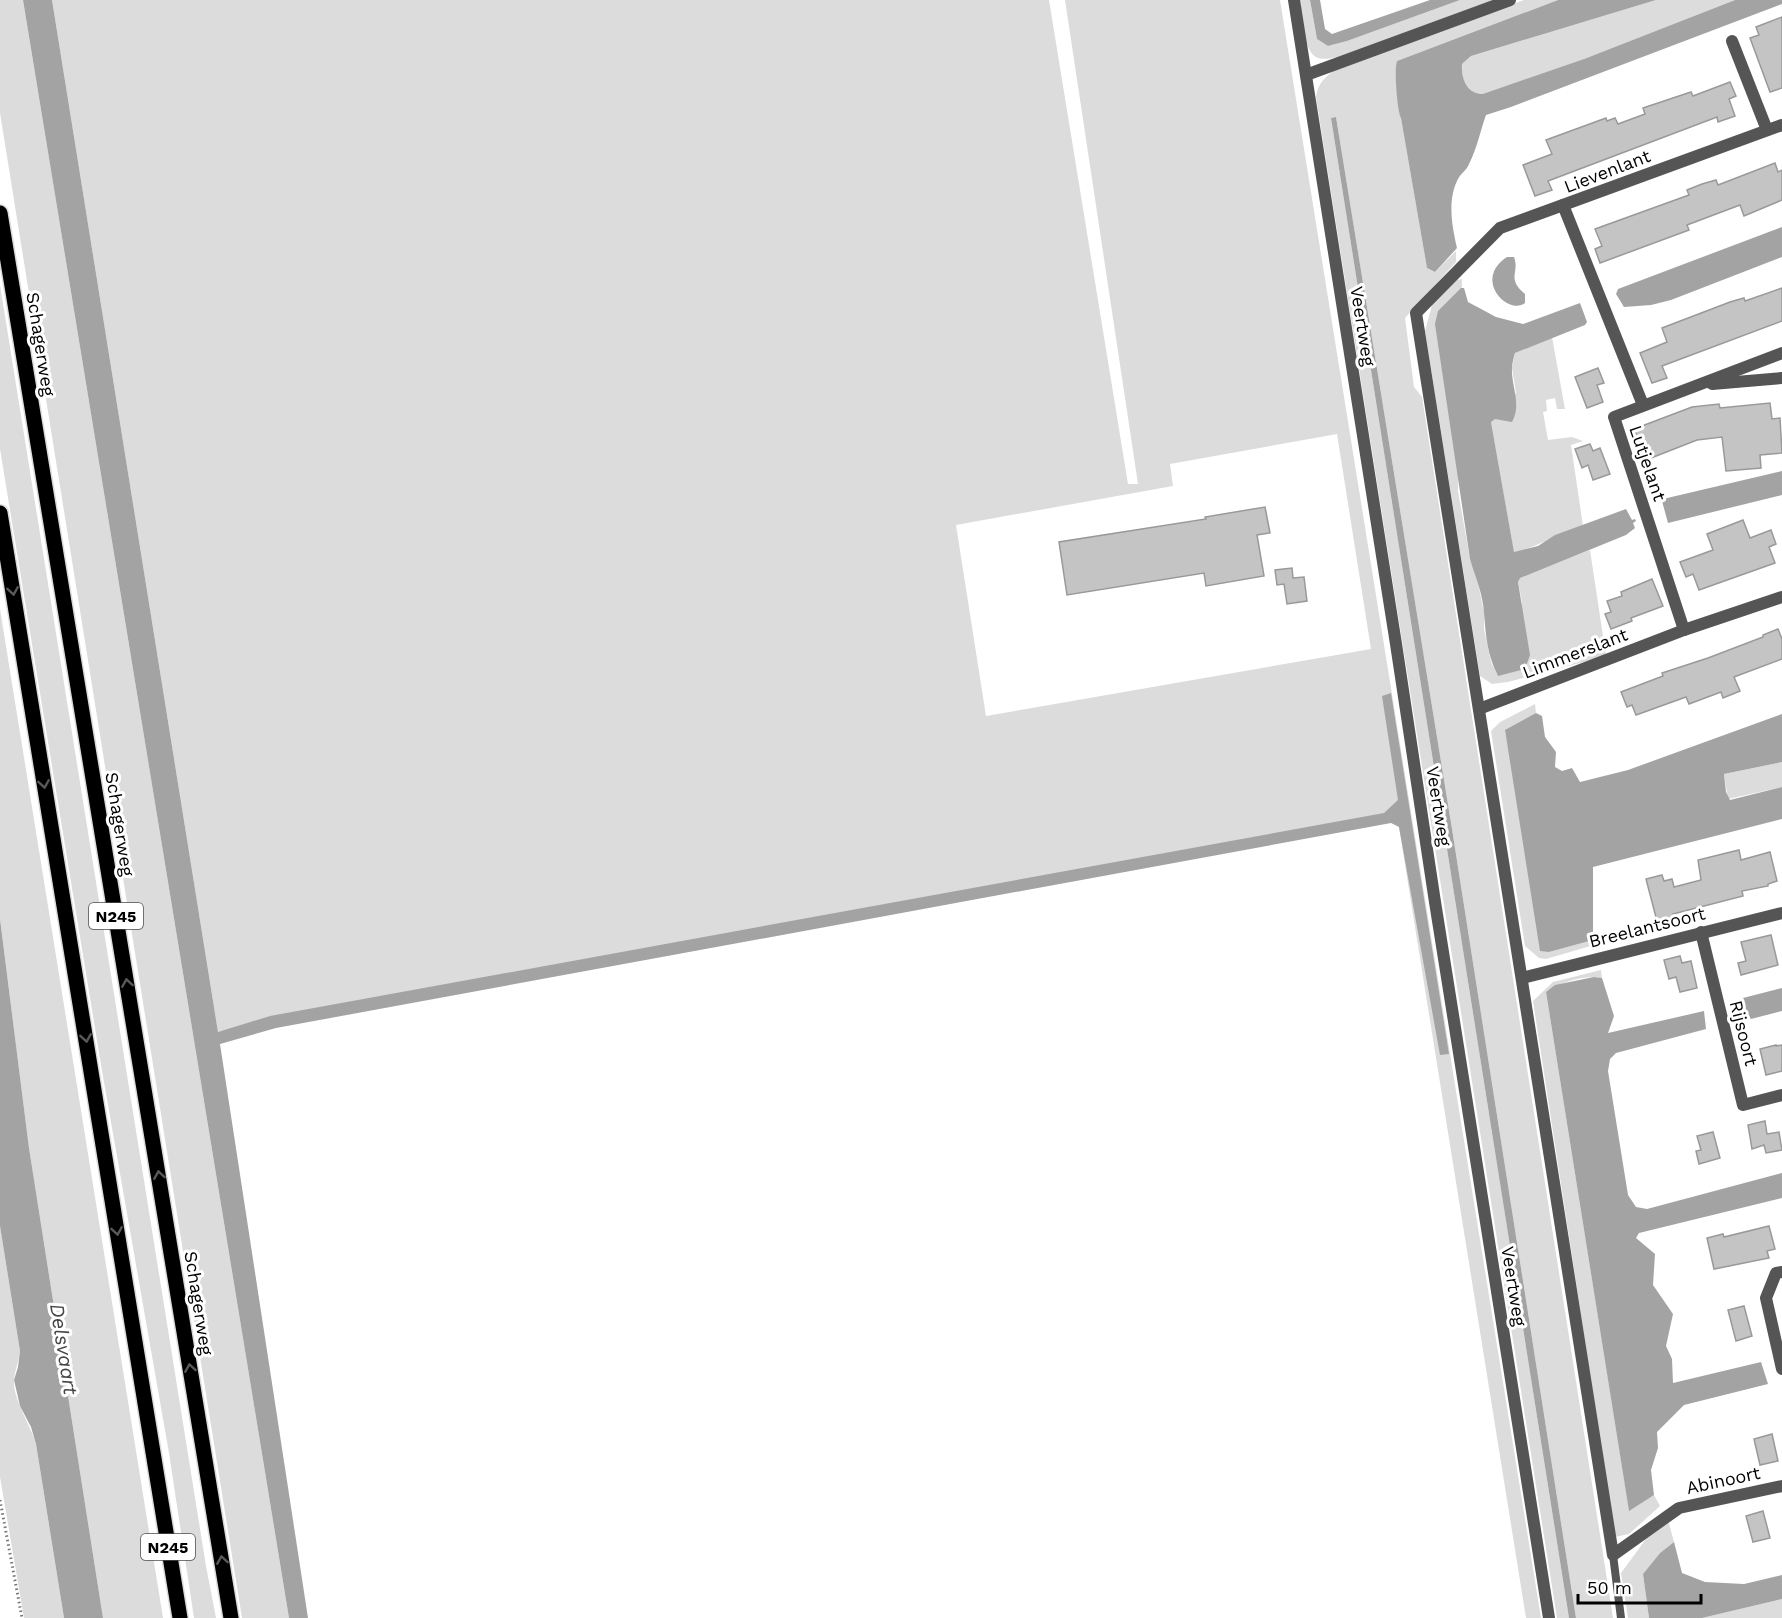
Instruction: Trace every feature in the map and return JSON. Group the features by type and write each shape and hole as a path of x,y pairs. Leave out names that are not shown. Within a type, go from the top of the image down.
{"main road":[{"name":"Schagerweg","path":"0,213 231,1618"},
{"name":"N245","path":"0,513 180,1618"}],"street":[{"name":"Veertweg","path":"1294,0 1549,1618"},
{"path":"1306,75 1510,0"},
{"path":"1732,41 1767,130"},
{"name":"Lievenlant","path":"1604,309 1563,206 1767,130 1781,128"},
{"path":"1563,206 1500,228 1416,314 1614,1555"},
{"name":"Lutjelant","path":"1604,309 1643,405"},
{"name":"Lutjelant","path":"1684,630 1614,417 1782,353"},
{"name":"Lutjelant","path":"1699,384 1782,378"},
{"name":"Limmerslant","path":"1479,709 1684,630 1782,597"},
{"name":"Breelantsoort","path":"1522,978 1782,913"},
{"name":"Rijsoort","path":"1701,932 1743,1105 1782,1095"},
{"path":"1782,1272 1776,1273 1766,1298 1782,1369"},
{"name":"Abinoort","path":"1614,1555 1679,1508 1782,1486"}],"lane":[{"path":"1614,1555 1621,1618"}],"path":[{"path":"0,1500 21,1618"}],"shaded area":[{"path":"0,0 23,0 289,1618 242,1618 0,113"},
{"path":"23,0 52,0 218,1032 270,1016 1384,813 1398,800 1382,696 1391,693 1449,1054 1440,1055 1399,827 1391,823 276,1028 220,1044 308,1618 289,1618"},
{"path":"52,0 1049,0 1128,484 1138,484 1065,0 1280,0 1541,1618 1526,1618 1398,821 218,1032","holes":["1337,434 1371,649 986,716 956,525 1173,486 1170,464"]},
{"path":"1300,0 1310,0 1317,39 1328,46 1460,0 1493,0 1338,57 1323,59 1313,55 1309,49 1304,33"},
{"path":"1310,0 1320,0 1325,29 1332,34 1430,0 1460,0 1328,46 1317,39"},
{"path":"1524,0 1558,0 1397,61 1396,80 1399,107 1427,268 1435,272 1456,251 1456,262 1405,318 1414,387 1422,397 1613,1618 1576,1618 1452,829 1336,117 1331,118 1569,1618 1557,1618 1316,97 1323,81 1336,69"},
{"path":"1558,0 1656,0 1471,56 1462,64 1466,85 1473,91 1483,94 1584,59 1735,0 1782,0 1782,4 1486,115 1472,158 1458,179 1452,196 1452,222 1457,248 1435,272 1427,268 1398,107 1397,61"},
{"path":"1656,0 1735,0 1584,59 1483,95 1472,92 1466,85 1462,75 1462,64 1471,56"},
{"path":"1336,117 1452,829 1576,1618 1569,1618 1331,118"},
{"path":"1782,227 1782,257 1671,300 1651,305 1624,307 1616,294 1618,289"},
{"path":"1507,257 1514,257 1516,284 1525,294 1525,303 1518,306 1503,300 1493,285 1493,276 1497,266"},
{"path":"1462,279 1458,491 1470,559 1476,574 1484,612 1484,629 1491,662 1498,676 1522,602 1519,578 1590,550 1606,656 1508,682 1492,684 1480,676 1425,331 1432,305 1457,280"},
{"path":"0,285 216,1618 194,1618 169,1453 101,1065 0,449"},
{"path":"1461,288 1464,288 1468,302 1496,317 1523,324 1580,303 1587,322 1585,325 1515,353 1512,375 1516,402 1515,415 1512,422 1495,419 1491,422 1514,552 1538,546 1555,535 1626,509 1632,520 1636,521 1633,523 1635,528 1626,535 1520,578 1518,582 1530,655 1525,669 1498,676 1489,653 1482,599 1470,559 1435,324 1438,311"},
{"path":"1552,337 1565,409 1557,409 1555,398 1546,400 1547,411 1543,412 1548,440 1572,437 1583,441 1571,445 1583,526 1514,553 1491,422 1516,393 1512,368 1515,353"},
{"path":"1782,471 1782,495 1668,523 1663,499"},
{"path":"0,609 163,1618 103,1618 29,1148 0,919"},
{"path":"1535,704 1536,713 1505,731 1549,952 1593,940 1594,945 1546,959 1539,958 1525,946 1491,731 1500,722"},
{"path":"1536,713 1542,716 1545,737 1556,752 1555,767 1562,771 1572,768 1580,782 1628,770 1782,714 1782,762 1724,774 1726,792 1730,800 1782,787 1782,819 1593,867 1593,940 1549,952 1540,951 1505,730"},
{"path":"1782,762 1782,787 1728,799 1724,774"},
{"path":"0,919 29,1148 103,1618 64,1618 36,1444 31,1427 20,1406 14,1380 20,1351 0,1226"},
{"path":"1601,970 1602,978 1573,980 1546,992 1629,1510 1654,1495 1660,1506 1629,1534 1615,1537 1533,1001 1553,982"},
{"path":"1594,977 1602,978 1614,1016 1608,1033 1704,1011 1706,1029 1616,1053 1610,1059 1608,1071 1628,1195 1636,1207 1647,1209 1782,1173 1782,1198 1639,1233 1636,1238 1655,1254 1653,1285 1673,1314 1666,1346 1672,1359 1673,1383 1761,1362 1768,1384 1684,1405 1657,1432 1658,1448 1651,1470 1654,1495 1629,1511 1546,992 1555,985"},
{"path":"1782,988 1782,1011 1751,1019 1747,1014 1743,998"},
{"path":"0,1226 20,1351 14,1387 36,1444 64,1618 24,1618 0,1477"},
{"path":"1668,1520 1674,1542 1660,1553 1643,1574 1649,1618 1628,1618 1621,1573 1646,1539"},
{"path":"1674,1542 1682,1573 1705,1582 1744,1584 1782,1575 1782,1599 1702,1618 1649,1618 1643,1574 1660,1553"},
{"path":"1782,1599 1782,1618 1702,1618"}],"building":[{"path":"1782,17 1782,88 1770,92 1750,38 1759,35 1756,27"},
{"path":"1730,82 1736,96 1729,99 1735,116 1718,122 1717,117 1548,181 1552,190 1535,196 1523,165 1552,154 1546,140 1606,118 1607,121 1615,118 1618,124 1645,114 1643,108 1691,92 1693,96"},
{"path":"1775,163 1778,172 1782,170 1782,200 1744,216 1740,205 1687,225 1689,230 1600,263 1595,249 1602,246 1595,229 1689,195 1687,190 1702,184 1716,180 1718,185"},
{"path":"1782,288 1782,321 1662,366 1667,378 1652,383 1640,353 1667,342 1662,328 1730,302 1744,298 1745,301"},
{"path":"1598,368 1604,383 1597,385 1603,402 1587,408 1575,377"},
{"path":"1770,403 1772,419 1780,418 1782,453 1760,455 1761,468 1726,471 1722,437 1697,440 1646,460 1634,429 1692,407 1719,404 1720,408"},
{"path":"1590,444 1593,451 1600,448 1610,474 1593,480 1588,465 1582,468 1575,449"},
{"path":"1265,507 1270,533 1257,535 1264,576 1206,586 1204,573 1067,595 1059,542 1206,519 1205,517"},
{"path":"1743,520 1750,538 1771,530 1776,544 1769,547 1775,563 1699,590 1693,574 1686,577 1680,562 1713,550 1707,534"},
{"path":"1292,568 1293,578 1304,577 1307,601 1287,604 1284,584 1277,585 1275,570"},
{"path":"1652,579 1663,606 1631,618 1632,621 1611,629 1605,614 1611,612 1607,601 1622,596 1621,592"},
{"path":"1778,629 1782,639 1782,659 1734,677 1740,691 1723,698 1721,692 1689,704 1686,697 1636,715 1632,705 1627,707 1621,692 1663,676 1662,673 1708,658"},
{"path":"1739,850 1741,860 1770,852 1777,881 1768,886 1742,891 1743,896 1673,914 1674,917 1657,921 1646,879 1662,875 1664,881 1672,879 1674,887 1701,880 1698,860"},
{"path":"1771,935 1778,965 1741,975 1738,963 1746,961 1741,942"},
{"path":"1680,956 1682,963 1691,961 1697,988 1680,992 1676,977 1669,979 1664,960"},
{"path":"1782,1045 1782,1071 1766,1075 1760,1049"},
{"path":"1765,1121 1767,1134 1779,1132 1782,1150 1766,1153 1764,1145 1752,1149 1748,1125"},
{"path":"1713,1132 1720,1158 1699,1164 1696,1151 1701,1150 1697,1136"},
{"path":"1769,1226 1775,1249 1767,1251 1769,1258 1714,1269 1707,1238 1723,1234 1724,1237"},
{"path":"1744,1306 1752,1336 1736,1341 1728,1310"},
{"path":"1772,1434 1778,1461 1760,1465 1754,1439"},
{"path":"1763,1511 1770,1538 1753,1542 1746,1516"}],"water label":[{"name":"Delsvaart","path":"64,1349"}]}
